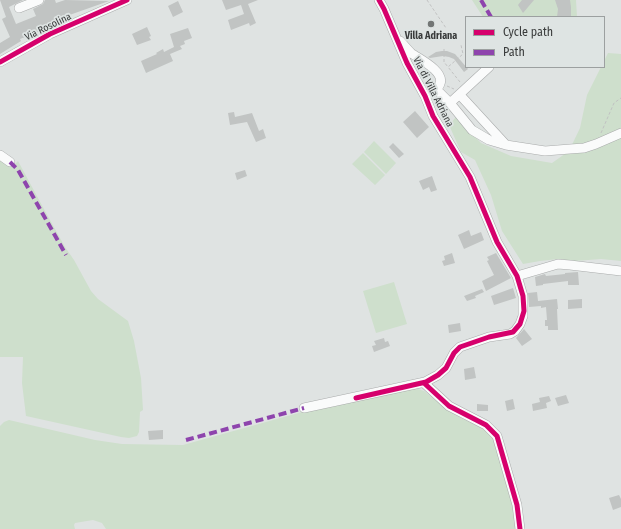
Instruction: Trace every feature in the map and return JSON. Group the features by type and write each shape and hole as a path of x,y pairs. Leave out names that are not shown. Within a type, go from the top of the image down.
{"street":[{"path":"19,8 39,0"},
{"name":"Via Rosolina","path":"0,62 108,4 127,0"},
{"name":"Via di Villa Adriana","path":"379,0 398,39 410,69 425,96 433,117 470,177 497,242 517,276 523,296 523,316 517,329 510,334 489,338 460,347 454,353 446,368 438,375 424,383"},
{"name":"Via di Villa Adriana","path":"398,39 411,52 436,72 440,79 438,86 425,96"},
{"path":"410,69 420,58"},
{"path":"450,104 487,68"},
{"path":"438,86 450,104 472,130 489,140 506,145 545,151 584,148 621,133"},
{"path":"460,95 506,145"},
{"path":"0,155 10,162"},
{"path":"517,276 558,264 570,264 621,271"},
{"path":"304,408 424,383 448,406 486,425 497,436 517,505 520,529"}],"path":[{"path":"427,0 446,28"},
{"path":"448,67 463,54 461,45"},
{"path":"444,49 444,62 462,84"},
{"path":"438,86 458,91 460,95"},
{"path":"596,144 614,104 621,98"}],"green space":[{"path":"472,0 576,0 577,16 482,16"},
{"path":"608,53 621,54 621,261 601,259 575,261 558,259 523,264 502,231 491,195 475,160 461,152 449,125 456,117 481,143 511,156 552,163 569,151 580,128 587,95 600,68 605,68 605,59"},
{"path":"374,141 396,163 386,174 364,152"},
{"path":"363,153 385,175 375,185 352,164"},
{"path":"0,161 13,166 18,161 91,291 98,299 128,321 134,341 141,378 143,410 140,412 139,432 137,436 129,438 121,437 26,416 22,383 23,357 0,357"},
{"path":"394,282 407,324 376,333 363,291"},
{"path":"415,388 424,391 448,410 461,418 489,431 495,439 513,505 516,529 106,529 102,523 93,520 75,523 75,529 0,529 0,426 9,420 95,440 122,444 183,445 302,412"}],"building":[{"path":"0,0 23,0 9,7 16,24 36,16 33,9 43,4 45,0 55,0 56,3 65,0 109,1 61,18 62,20 50,25 50,27 42,32 41,31 20,39 21,41 0,54 0,43 10,37 2,19 6,17"},
{"path":"222,0 258,0 248,4 256,23 250,26 249,23 231,30 228,20 244,14 241,5 226,10"},
{"path":"522,0 534,0 523,13 518,5"},
{"path":"555,0 570,0 571,16 557,16 558,9"},
{"path":"178,1 183,12 173,17 168,6"},
{"path":"147,27 151,40 137,45 132,34"},
{"path":"188,28 192,38 184,41 185,44 180,46 182,49 170,54 173,61 146,73 141,61 157,54 156,53 163,49 164,52 174,47 170,34"},
{"path":"447,51 455,54 465,66 465,68 468,69 464,72 454,59 449,57 428,57 436,52"},
{"path":"415,111 429,127 417,138 403,122"},
{"path":"234,112 235,117 252,113 259,131 263,129 266,138 256,142 247,122 230,125 228,113"},
{"path":"393,143 404,154 399,158 389,147"},
{"path":"245,170 247,176 237,180 235,173"},
{"path":"432,176 437,190 431,192 429,187 423,190 419,181"},
{"path":"469,230 471,236 481,232 484,240 464,249 458,235"},
{"path":"452,253 455,263 444,266 442,261 445,260 444,256"},
{"path":"496,253 511,278 486,291 482,281 494,275 487,261 489,260 487,257"},
{"path":"578,272 579,285 568,285 568,281 536,286 535,277 545,274 546,276"},
{"path":"513,288 516,298 494,305 491,296"},
{"path":"482,289 484,292 475,296 476,298 467,301 464,296"},
{"path":"537,292 538,301 557,299 558,330 548,330 548,326 545,326 545,320 547,320 546,307 529,307 528,293"},
{"path":"582,299 582,308 568,309 568,300"},
{"path":"460,323 461,331 449,333 448,325"},
{"path":"524,329 532,339 522,346 516,338"},
{"path":"384,338 385,342 388,341 390,346 374,352 372,346 376,345 374,341"},
{"path":"474,367 476,378 465,380 464,369"},
{"path":"566,395 569,403 558,406 555,398"},
{"path":"549,396 551,401 546,403 547,408 533,411 532,404 540,402 539,398"},
{"path":"513,399 515,409 507,411 505,401"},
{"path":"477,404 488,405 488,411 477,411"},
{"path":"163,430 163,439 149,440 148,431"},
{"path":"619,495 621,499 621,507 613,510 609,498"}],"marked path":[{"path":"481,0 490,16"},
{"path":"10,162 18,170 66,255"},
{"path":"186,440 304,408"}],"cycle path":[{"path":"0,62 50,34 127,0"},
{"path":"356,398 426,382 446,368 454,353 460,347 489,337 513,332 520,324 524,311 523,296 517,276 497,242 470,177 433,116 425,96 407,63 379,0"},
{"path":"424,383 449,406 486,425 497,436 517,505 520,529"}],"place":[{"name":"Villa Adriana","path":"431,24"}]}
